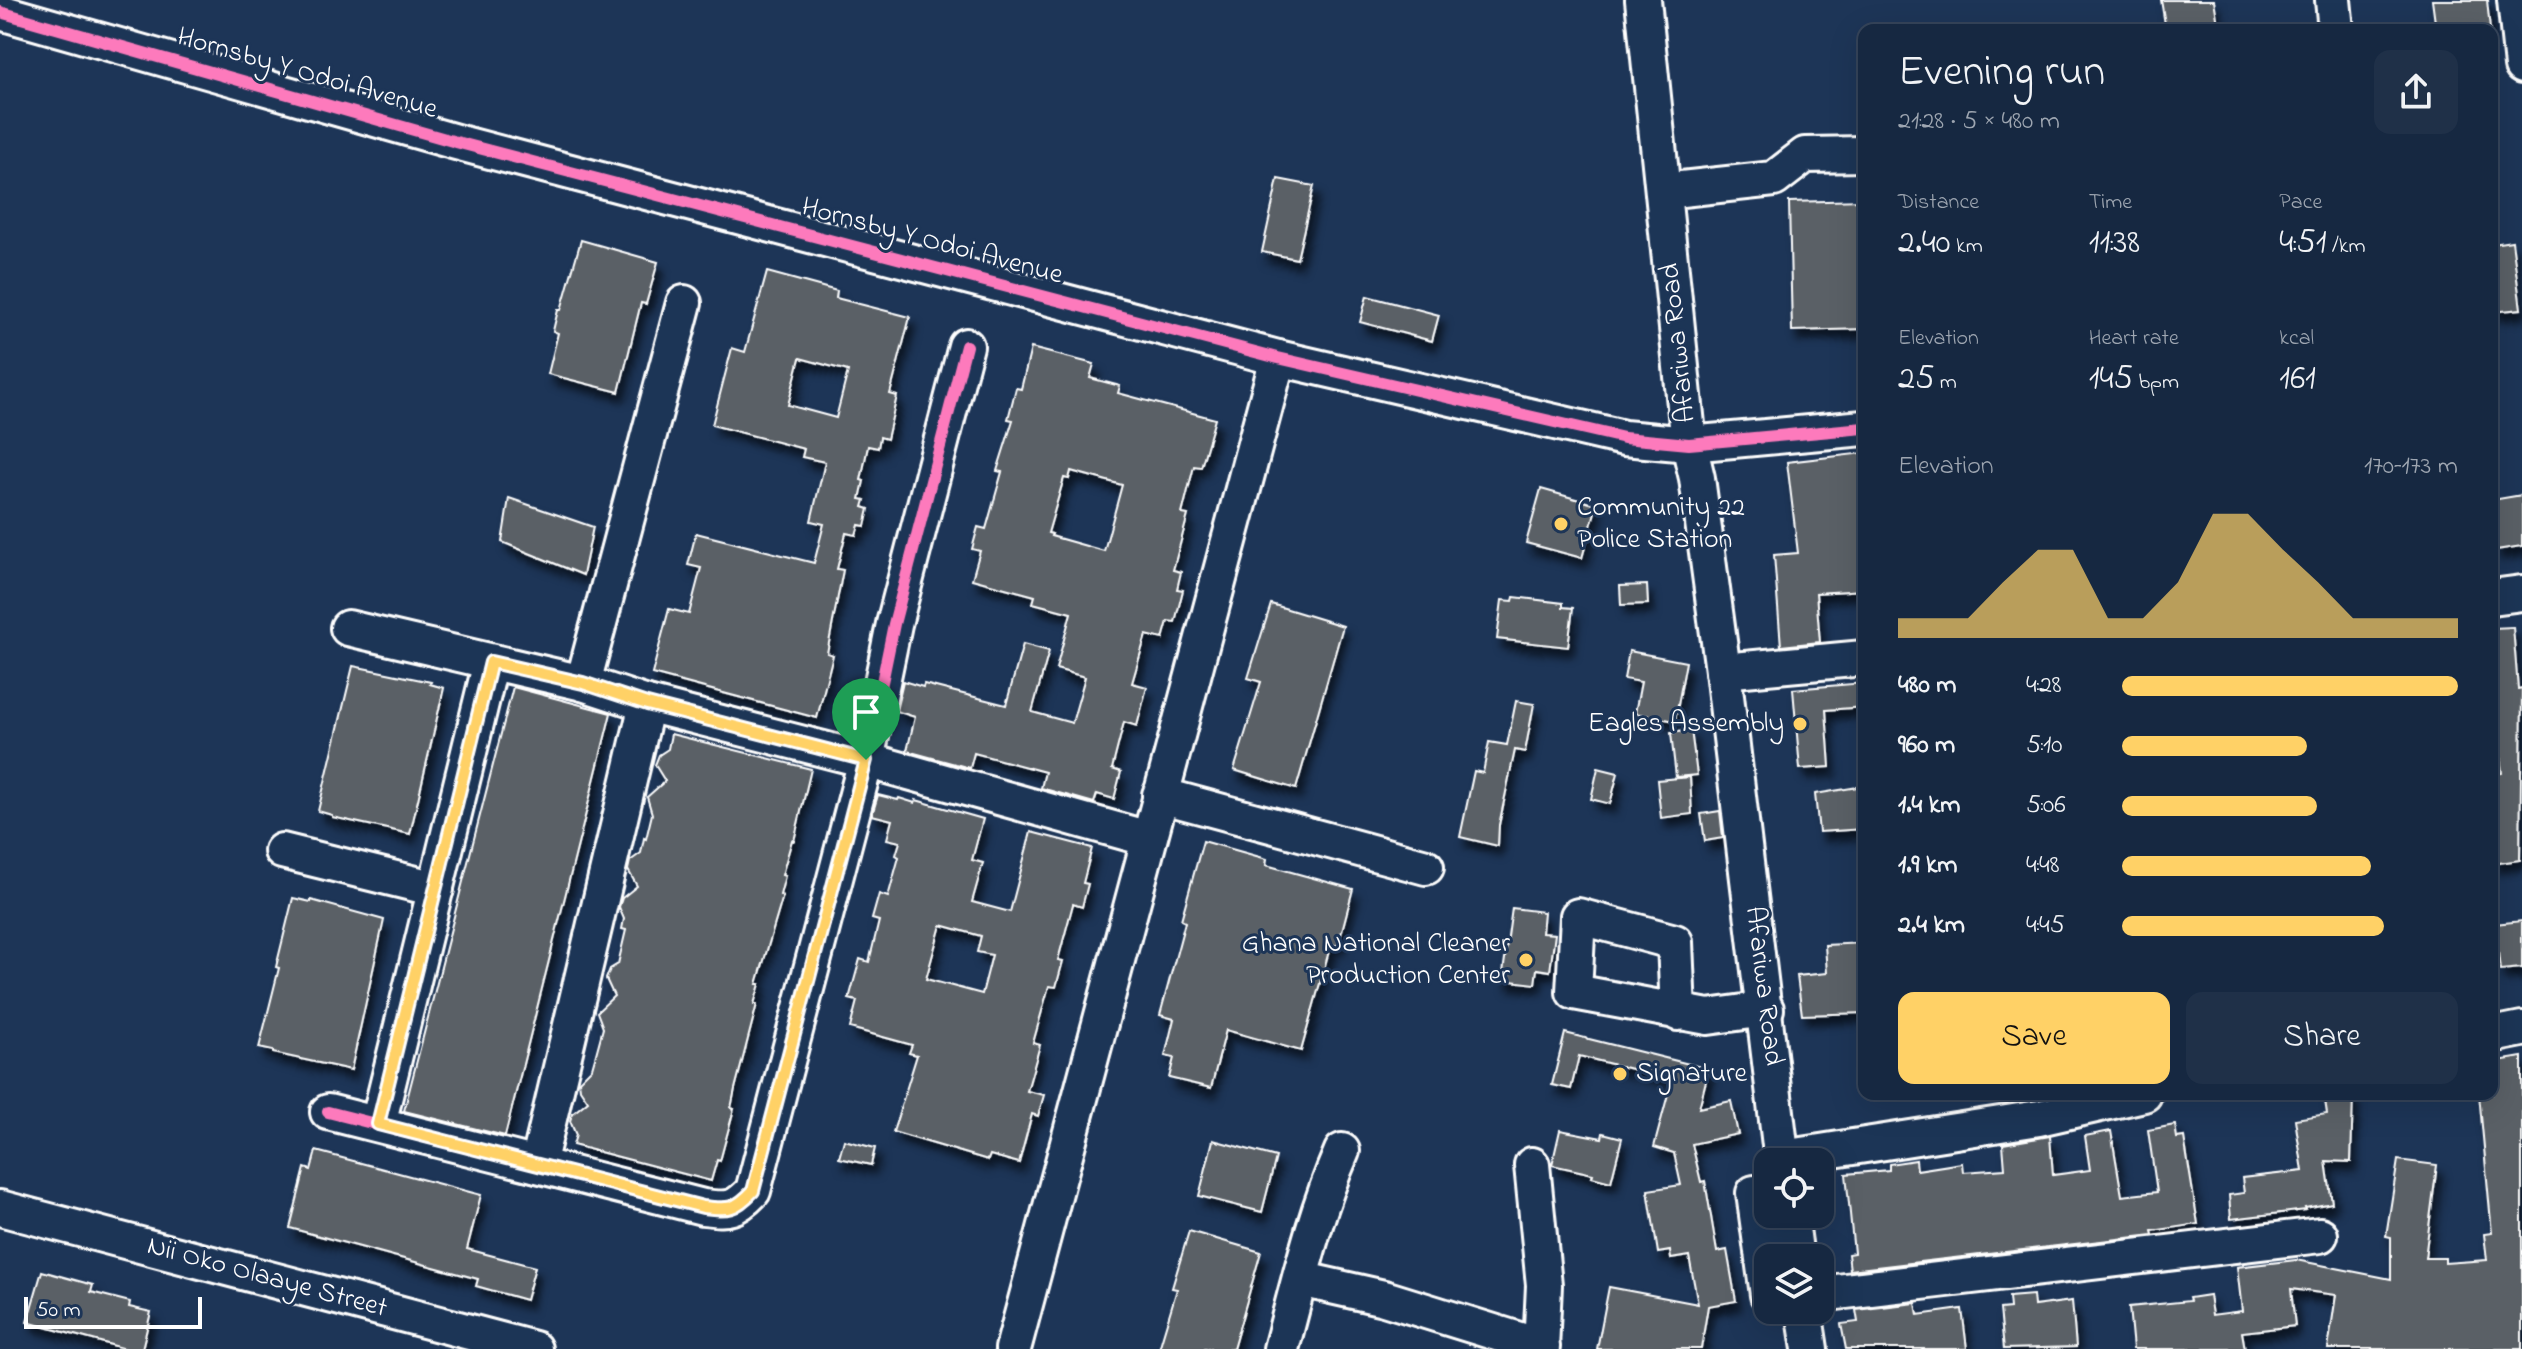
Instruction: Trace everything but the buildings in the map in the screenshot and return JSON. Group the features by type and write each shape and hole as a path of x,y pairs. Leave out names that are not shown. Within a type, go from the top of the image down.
{"street":[{"name":"Afariwa Road","path":"1643,0 1689,444 1697,478 1723,671 1781,1148"},
{"path":"2333,0 2335,24"},
{"path":"2515,0 2522,66"},
{"name":"Hornsby Y Odoi Avenue","path":"0,12 456,142 1278,358 1624,438 1689,444 1858,429"},
{"path":"1663,191 1774,179 1805,155 1858,154"},
{"path":"583,683 684,303"},
{"path":"328,1112 703,1207 724,1210 739,1206 753,1191 866,760 894,624 966,346"},
{"path":"1013,1349 1278,358"},
{"path":"2498,596 2522,593"},
{"path":"348,628 583,683 647,704 866,760 1149,839"},
{"path":"1723,671 1858,659"},
{"path":"378,1124 491,662"},
{"path":"538,1165 647,704"},
{"path":"1160,795 1426,867"},
{"path":"282,851 436,889"},
{"path":"1678,1013 1708,1017 1766,1009"},
{"path":"2498,1034 2522,1029"},
{"path":"1834,1149 2038,1106 2091,1100"},
{"path":"1281,1349 1327,1184 1342,1151"},
{"path":"1300,1279 1384,1298 1541,1348 1544,1285 1532,1165"},
{"name":"Nii Oko Olaaye Street","path":"0,1208 534,1349"},
{"path":"1834,1292 2320,1235"},
{"path":"1806,1324 1810,1349"}],"cycle path":[{"path":"0,12 456,142 1278,358 1624,438 1689,444 1858,429"},
{"path":"328,1112 703,1207 731,1207 753,1191 866,760 894,624 966,346"}],"place":[{"name":"Community 22 Police Station","path":"1561,524"},
{"name":"Eagles Assembly","path":"1800,724"},
{"name":"Ghana National Cleaner Production Center","path":"1526,960"},
{"name":"Signature","path":"1620,1074"}],"route":[{"path":"491,662 583,683 647,704 866,760 836,867 777,1107 753,1191 739,1206 724,1210 703,1207 378,1124 491,662"}]}
